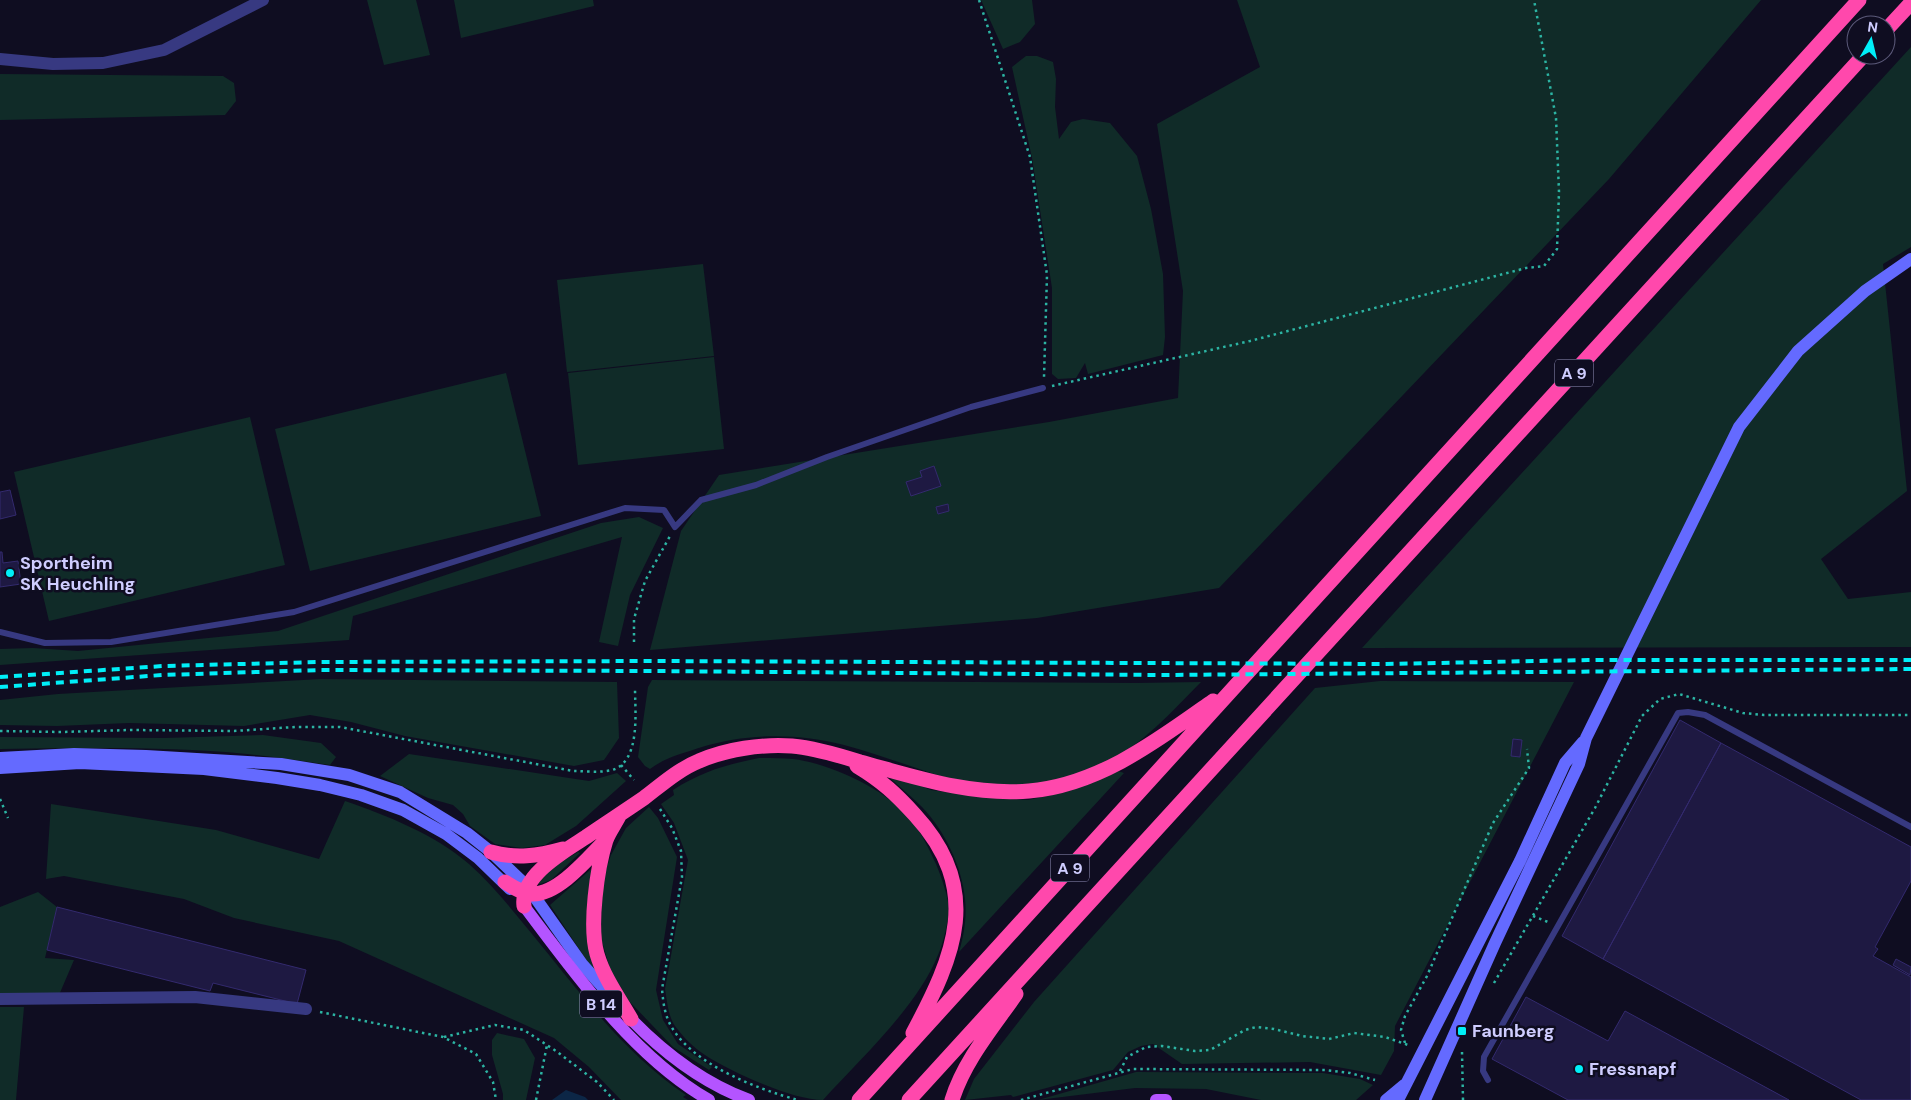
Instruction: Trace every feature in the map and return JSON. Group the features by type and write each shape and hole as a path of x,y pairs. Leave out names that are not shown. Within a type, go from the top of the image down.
{"highway":[{"name":"A 9","path":"860,1100 1858,0"},
{"path":"1896,19 1911,3"},
{"name":"A 9","path":"909,1100 1299,676 1855,65"},
{"path":"527,894 540,871 571,846 619,816 682,770 699,761 721,754 769,746 793,746 820,750 938,782 977,790 1031,791 1068,784 1110,768 1156,740 1238,682"},
{"path":"843,757 891,789 925,826 944,854 955,886 956,920 944,968 933,996 902,1054"},
{"path":"505,882 527,894 542,892 556,886 606,840 619,816"},
{"path":"606,840 596,893 594,928 596,953 604,974 631,1019"},
{"path":"491,852 512,856 528,856 544,854 571,846"},
{"path":"952,1100 956,1086 968,1064 1046,949"}],"main road":[{"path":"1425,1100 1491,951 1579,764 1586,738 1739,426 1798,350 1865,291 1911,260"},
{"path":"1398,1100 1424,1053 1520,861 1565,763 1586,738"},
{"path":"0,758 74,754 212,759 281,764 349,775 400,792 467,833 491,852 582,964 631,1019"},
{"path":"0,768 80,763 143,765 204,769 320,785 361,795 402,810 446,834 478,858 505,882"},
{"name":"B 14","path":"527,894 577,976 650,1056 690,1090 709,1100"},
{"name":"B 14","path":"631,1019 672,1057 702,1078 749,1100"},
{"path":"1386,1100 1410,1080"},
{"path":"1156,1100 1166,1100"}],"street":[{"path":"0,59 53,64 103,63 164,50 263,0"},
{"path":"0,999 195,997 306,1009"}],"lane":[{"path":"0,632 45,643 111,642 294,612 625,508 664,510 675,527 701,500 756,485 827,457 972,407 1043,388"},
{"path":"1488,1080 1484,1071 1484,1057 1669,726 1678,714 1688,712 1705,715 1911,827"}],"path":[{"path":"979,0 1030,157 1047,275 1043,388 1250,340 1526,268 1544,266 1557,249 1559,192 1556,118 1534,0"},
{"path":"634,642 634,620 645,581 675,527"},
{"path":"0,731 234,731 295,727 340,727 573,771 600,772 613,770 621,765 633,746 636,723 635,688"},
{"path":"1494,984 1596,808 1642,716 1660,699 1679,694 1743,713 1764,715 1911,715"},
{"path":"1405,1043 1401,1030 1405,1016 1427,976 1493,823 1529,768 1527,749"},
{"path":"621,765 634,780"},
{"path":"0,799 8,818"},
{"path":"660,808 672,828 681,851 682,877 662,988 663,1006 669,1023 682,1042 714,1065 764,1089 798,1100"},
{"path":"1533,916 1558,927"},
{"path":"306,1009 442,1037 476,1054 493,1082 496,1100"},
{"path":"442,1037 495,1025 524,1030 597,1082 614,1100"},
{"path":"1120,1072 1128,1057 1146,1047 1162,1046 1195,1051 1210,1050 1245,1030 1256,1027 1328,1039 1354,1033 1385,1037 1405,1043 1424,1053"},
{"path":"536,1100 546,1045"},
{"path":"1462,1047 1463,1100"},
{"path":"1021,1100 1133,1069 1326,1070 1350,1073 1375,1080"}],"green space":[{"path":"367,0 416,0 430,55 384,65"},
{"path":"454,0 593,0 594,6 461,38"},
{"path":"981,0 1032,0 1035,24 1020,42 1003,49"},
{"path":"1237,0 1761,0 1609,179 1219,588 1037,618 650,650 681,531 719,475 1049,422 1178,398 1183,291 1157,124 1260,67"},
{"path":"1911,47 1911,247 1883,264 1907,491 1821,559 1848,599 1911,592 1911,647 1362,648 1896,65"},
{"path":"1026,56 1037,56 1053,62 1056,79 1055,107 1059,139 1071,122 1083,119 1110,123 1137,156 1151,209 1163,274 1165,337 1163,355 1088,374 1085,363 1076,378 1058,379 1052,374 1052,288 1032,158 1012,67"},
{"path":"0,74 223,76 234,83 236,101 225,115 0,120"},
{"path":"703,264 714,356 567,372 557,280"},
{"path":"714,357 724,449 578,465 568,373"},
{"path":"506,373 541,516 310,571 275,429"},
{"path":"250,417 285,565 49,621 14,472"},
{"path":"639,517 663,528 630,595 618,646 599,642 622,537 353,616 349,640 0,665 0,649 33,648 78,651 278,631 601,523"},
{"path":"321,679 617,682 619,738 604,760 574,766 405,736 351,722 310,715 244,726 129,723 57,726 0,725 0,700 58,694"},
{"path":"652,680 1201,682 1143,738 1117,757 1082,773 1062,779 1020,785 998,785 956,780 827,741 773,736 719,742 662,761 650,769 638,757 648,687"},
{"path":"1380,681 1574,682 1395,1026 1394,1051 1381,1075 1310,1062 1182,1064 1153,1044 1141,1046 1128,1052 1113,1070 1013,1097 1011,1095 965,1100 974,1079 1034,1002 1315,688"},
{"path":"263,735 321,743 336,757 330,765 216,751 124,748 0,749 0,737 164,738"},
{"path":"409,754 589,781 617,773 626,781 576,826 545,845 522,848 495,844 470,826 463,814 453,805 428,798 380,776"},
{"path":"759,758 793,759 825,766 858,780 889,799 912,821 922,836 938,869 948,900 949,911 940,951 917,994 887,1031 823,1100 810,1099 762,1084 716,1062 688,1042 675,1026 668,1008 665,989 688,860 674,823 661,804 674,795 673,790 704,773"},
{"path":"1118,771 1124,773 959,952 965,926 966,906 956,862 938,827 918,803 891,779 895,776 931,790 980,797 1028,800 1066,792"},
{"path":"345,801 378,813 426,835 469,864 502,898 622,1041 663,1078 686,1095 683,1097 688,1100 621,1100 589,1067 554,1038 339,941 234,918 184,899 64,876 46,879 51,804 216,830 319,859"},
{"path":"649,807 658,818 677,857 656,990 663,1020 678,1044 712,1067 709,1070 673,1047 629,1001 610,969 601,938 602,881 611,855 626,828"},
{"path":"578,852 580,853 551,880 540,884 536,882 556,865"},
{"path":"598,863 599,979 550,905"},
{"path":"38,892 57,907 45,958 74,960 59,995 0,994 0,907"},
{"path":"0,1007 24,1007 16,1100 0,1100"},
{"path":"497,1033 524,1039 535,1058 526,1100 503,1100 492,1055 492,1040"},
{"path":"1136,1072 1323,1073 1360,1079 1373,1085 1356,1100 1261,1100 1206,1089 1135,1088 1038,1100"}],"water":[{"path":"566,1090 585,1097 588,1100 552,1100"}],"building":[{"path":"934,466 941,486 911,496 906,482 922,477 920,471"},
{"path":"10,490 16,515 0,519 0,492"},
{"path":"948,504 949,511 938,514 936,507"},
{"name":"Sportheim SK Heuchling","path":"0,552 2,552 3,563 18,561 21,584 0,587"},
{"path":"1680,720 1721,743 1603,959 1562,936"},
{"path":"1513,739 1522,740 1520,757 1511,756"},
{"path":"1721,743 1911,847 1911,881 1875,947 1878,949 1873,956 1911,977 1911,1100 1861,1100 1603,959"},
{"path":"57,907 306,970 297,1004 213,983 210,991 47,950"},
{"path":"1896,959 1911,967 1910,975 1893,965"},
{"path":"1526,997 1608,1041 1625,1011 1789,1100 1568,1100 1492,1059"}],"railway":[{"path":"0,677 163,666 320,662 651,661 1385,664 1588,660 1911,660"},
{"path":"0,687 162,675 320,670 1162,675 1911,669"}],"place":[{"name":"Sportheim SK Heuchling","path":"10,573"},
{"name":"Faunberg","path":"1462,1031"},
{"name":"Fressnapf","path":"1579,1069"}]}
